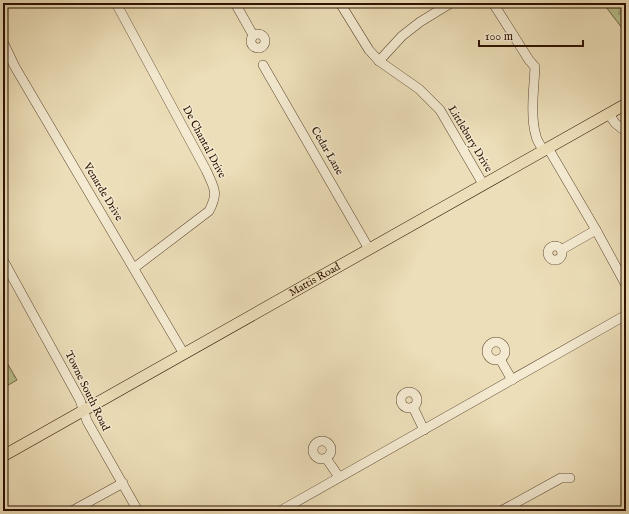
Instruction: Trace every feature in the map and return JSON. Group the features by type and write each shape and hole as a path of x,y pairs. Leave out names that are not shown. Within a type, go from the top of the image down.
{"main road":[{"name":"Mattis Road","path":"3,456 626,104"}],"street":[{"name":"De Chantal Drive","path":"116,3 206,170 214,188 215,200 209,211 134,268"},
{"path":"234,3 253,35"},
{"name":"Littlebury Drive","path":"340,3 369,50 379,60 418,89 440,110 484,184"},
{"path":"379,60 402,36 420,22 451,3"},
{"path":"493,3 535,67 533,103 536,137 596,230 626,285"},
{"name":"Venarde Drive","path":"3,42 15,67 184,354"},
{"name":"Cedar Lane","path":"263,65 369,249"},
{"path":"609,114 615,123 626,132"},
{"path":"561,250 596,230"},
{"name":"Towne South Road","path":"3,260 80,400 87,421 138,511"},
{"path":"280,511 626,315"},
{"path":"500,359 512,380"},
{"path":"413,407 424,430"},
{"path":"326,458 339,477"},
{"path":"502,511 561,478 570,478"},
{"path":"72,511 122,483"}],"green space":[{"path":"603,3 626,3 625,32"},
{"path":"3,356 17,380 3,388"}]}
